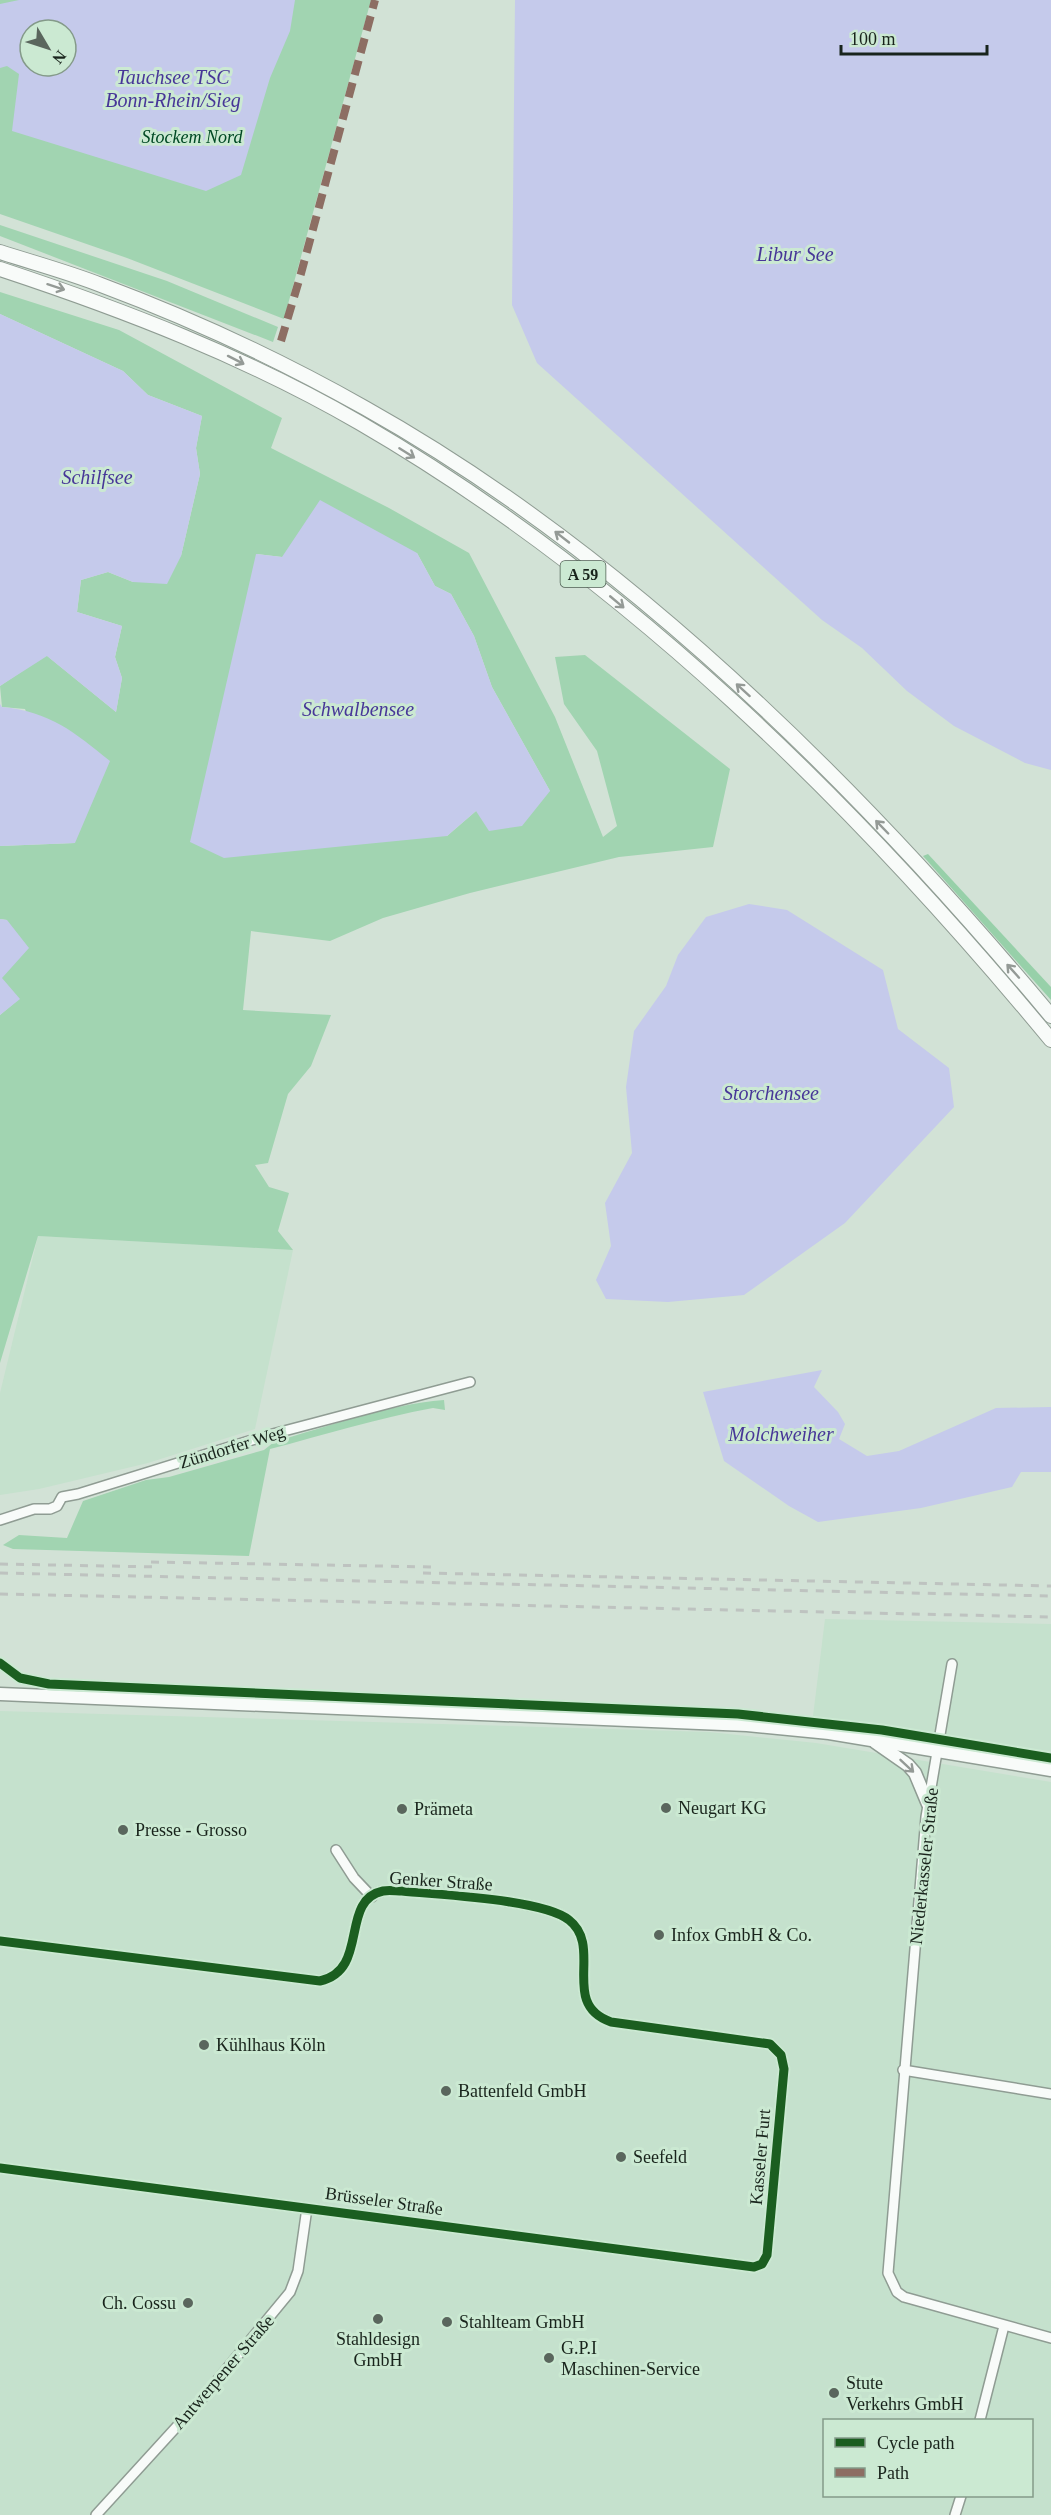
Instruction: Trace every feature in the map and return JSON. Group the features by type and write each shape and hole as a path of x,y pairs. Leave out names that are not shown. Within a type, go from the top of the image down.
{"highway":[{"name":"A 59","path":"0,252 100,284 210,329 286,366 367,409 458,465 542,522 617,580 690,642 823,766 889,834 1051,1016"},
{"name":"A 59","path":"0,269 93,299 234,358 359,422 533,535 683,656 802,769 882,849 1051,1040"}],"main road":[{"path":"0,1694 747,1725 872,1739 1051,1770"},
{"path":"872,1739 908,1765 915,1773 928,1804"}],"street":[{"name":"Zündorfer Weg","path":"0,1520 34,1509 50,1509 57,1506 62,1497 265,1436 470,1382"},
{"name":"Niederkasseler Straße","path":"952,1664 928,1804 903,2070 888,2273 897,2292 904,2297 1051,2338"},
{"name":"Genker Straße","path":"336,1850 354,1878 372,1897"},
{"name":"Genker Straße","path":"0,1941 320,1981 336,1976 347,1961 357,1917 372,1897 382,1892 402,1891 529,1905 568,1919 582,1937 585,1997 600,2018 611,2022 770,2044 779,2052"},
{"name":"Kasseler Furt","path":"762,2264 769,2246 784,2069 779,2052"},
{"path":"903,2070 1051,2094"},
{"name":"Brüsseler Straße","path":"0,2168 744,2266 754,2267 762,2264"},
{"name":"Antwerpener Straße","path":"96,2515 201,2400 290,2292 298,2271 307,2208"},
{"path":"981,2419 1004,2326"},
{"path":"955,2515 961,2497"}],"shaded area":[{"path":"38,1236 293,1250 255,1429 148,1463 39,1489 0,1495 0,1393"},
{"path":"825,1619 1051,1624 1051,1756 813,1716"},
{"path":"0,1711 709,1732 816,1743 1051,1782 1051,2515 0,2515"}],"green space":[{"name":"Stockem Nord","path":"0,0 371,0 284,319 127,258 0,214"},
{"path":"0,225 167,281 278,327 273,342 0,236"},
{"path":"0,292 119,330 282,418 271,448 389,508 469,553 555,717 603,837 617,826 597,751 564,704 555,657 585,655 730,769 713,847 619,857 470,893 383,918 330,941 251,931 243,1010 331,1015 311,1066 288,1094 268,1163 255,1165 269,1187 289,1193 278,1231 293,1250 38,1236 0,1363 0,1015 19,999 1,978 7,920 0,919 0,846 75,843 25,709 2,707 0,686 46,655 116,712 122,678 115,657 122,626 77,612 81,580 108,572 133,582 181,556 200,474 196,448 202,416 148,395 123,371 0,314","holes":["417,553 435,586 451,594 474,636 492,687 550,791 476,811 447,836 257,554 282,557"]},
{"path":"928,854 1051,987 1051,1000 923,856"},
{"path":"444,1400 445,1410 433,1408 412,1412 270,1449 249,1556 13,1549 3,1545 19,1535 67,1538 83,1501 146,1480 169,1477 264,1450 274,1442 358,1417 401,1406"}],"water":[{"name":"Tauchsee TSC Bonn-Rhein/Sieg","path":"19,0 295,0 290,31 270,78 241,175 206,191 12,131 19,78 78,78 78,18 18,18 18,73 7,66 0,68 0,4"},
{"name":"Libur See","path":"515,0 1051,0 1051,770 1025,763 954,726 907,691 862,648 822,620 537,363 512,305"},
{"name":"Schilfsee","path":"0,314 123,371 148,395 202,416 196,448 200,474 181,556 167,584 133,582 108,572 81,580 77,612 122,626 115,657 122,678 116,712 47,656 0,686"},
{"name":"Schwalbensee","path":"320,500 417,553 435,586 451,594 474,636 492,687 550,791 522,826 489,831 476,811 447,836 224,858 190,842 256,554 282,557"},
{"path":"0,704 2,707 34,713 61,725 110,761 75,843 0,846"},
{"name":"Storchensee","path":"749,904 787,910 883,970 898,1029 949,1068 954,1107 845,1223 744,1295 668,1302 606,1299 596,1280 611,1246 605,1203 632,1153 626,1087 634,1031 666,986 678,955 706,917"},
{"path":"0,919 7,920 29,948 2,978 20,999 0,1015"},
{"name":"Molchweiher","path":"822,1370 814,1387 838,1412 845,1424 839,1439 867,1456 899,1451 996,1408 1051,1407 1051,1472 1021,1472 1012,1487 921,1508 818,1522 789,1506 724,1461 703,1392"}],"railway":[{"path":"151,1562 433,1567"},
{"path":"0,1564 159,1567"},
{"path":"0,1573 1051,1596"},
{"path":"423,1573 1051,1586"},
{"path":"0,1594 1051,1617"}],"marked path":[{"path":"281,341 375,0"}],"cycle path":[{"path":"0,1663 20,1678 49,1684 738,1714 882,1730 1051,1758"},
{"path":"0,1941 320,1981 335,1974 345,1964 362,1907 370,1897 383,1891 464,1896 514,1903 556,1913 569,1920 579,1931 583,1945 584,1989 587,2002 596,2014 611,2022 770,2044 781,2055 784,2069 767,2255 762,2264 754,2267 0,2168"}],"place":[{"name":"Neugart KG","path":"666,1808"},
{"name":"Prämeta","path":"402,1809"},
{"name":"Presse - Grosso","path":"123,1830"},
{"name":"Infox GmbH & Co.","path":"659,1935"},
{"name":"Kühlhaus Köln","path":"204,2045"},
{"name":"Battenfeld GmbH","path":"446,2091"},
{"name":"Seefeld","path":"621,2157"},
{"name":"Ch. Cossu","path":"188,2303"},
{"name":"Stahldesign GmbH","path":"378,2319"},
{"name":"Stahlteam GmbH","path":"447,2322"},
{"name":"G.P.I Maschinen-Service","path":"549,2358"},
{"name":"Stute Verkehrs GmbH","path":"834,2393"}]}
